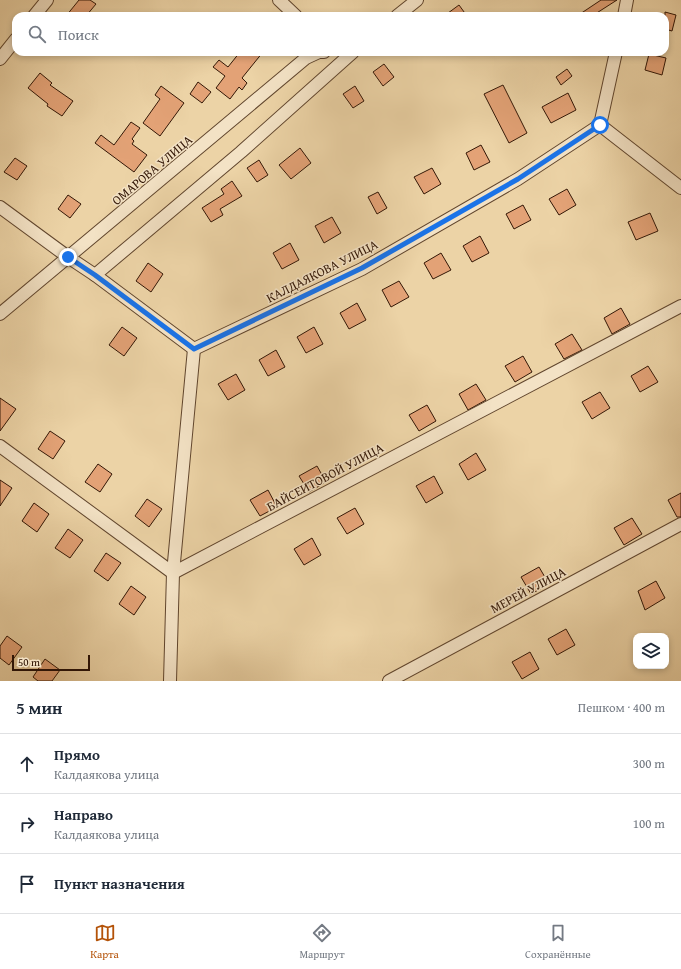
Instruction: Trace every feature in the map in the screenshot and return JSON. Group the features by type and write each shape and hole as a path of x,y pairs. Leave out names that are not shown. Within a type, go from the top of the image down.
{"street":[{"path":"37,12 47,0"},
{"path":"279,0 292,12"},
{"path":"402,12 417,0"},
{"path":"625,12 627,0"},
{"path":"0,59 12,44"},
{"name":"ОМАРОВА УЛИЦА","path":"0,314 306,58 310,56"},
{"path":"95,275 241,152 349,56"},
{"path":"615,56 600,125 681,188"},
{"name":"КАЛДАЯКОВА УЛИЦА","path":"194,349 362,268 518,179 600,125"},
{"path":"0,207 95,275 194,349 173,573 170,681"},
{"name":"БАЙСЕИТОВОЙ УЛИЦА","path":"173,573 681,306"},
{"path":"0,446 173,573"},
{"name":"МЕРЕЙ УЛИЦА","path":"389,681 681,524"}],"building":[{"path":"79,0 90,0 96,4 89,12 69,12"},
{"path":"601,0 617,0 598,12 583,12"},
{"path":"459,5 464,12 449,12"},
{"path":"669,13 676,15 672,31 669,30"},
{"path":"237,56 260,56 242,78 247,83 242,90 239,87 230,99 216,88 225,76 213,67 219,60 228,67"},
{"path":"648,56 666,58 662,75 645,70"},
{"path":"384,64 394,77 383,86 373,72"},
{"path":"567,69 572,76 561,85 556,77"},
{"path":"40,73 52,83 50,85 73,101 62,116 47,106 48,104 28,88"},
{"path":"198,82 211,92 202,103 190,94"},
{"path":"503,85 527,133 509,143 484,94"},
{"path":"161,86 184,103 160,136 143,123 160,99 155,95"},
{"path":"355,86 364,101 353,108 343,94"},
{"path":"568,93 576,110 551,123 542,107"},
{"path":"131,122 140,128 132,139 134,141 132,144 147,155 134,172 95,143 101,135 114,145"},
{"path":"481,145 490,162 474,170 466,153"},
{"path":"300,148 311,163 291,179 279,165"},
{"path":"15,158 27,166 17,180 4,172"},
{"path":"259,160 268,175 257,182 247,168"},
{"path":"432,168 441,184 424,194 414,177"},
{"path":"232,181 242,196 220,209 223,215 211,222 202,208 224,194 221,189"},
{"path":"567,189 576,205 559,215 549,199"},
{"path":"378,192 387,208 377,214 368,197"},
{"path":"68,195 81,204 70,218 58,209"},
{"path":"523,205 531,220 514,229 506,214"},
{"path":"650,213 658,231 636,240 628,222"},
{"path":"332,217 341,233 324,243 315,226"},
{"path":"480,236 489,253 472,262 463,246"},
{"path":"290,243 299,260 282,269 273,253"},
{"path":"441,253 451,270 433,279 424,263"},
{"path":"148,263 163,274 151,292 136,281"},
{"path":"399,281 409,297 391,307 382,290"},
{"path":"357,303 366,320 349,329 340,313"},
{"path":"621,308 630,324 612,334 604,318"},
{"path":"122,327 137,338 124,356 109,345"},
{"path":"314,327 323,344 306,353 297,337"},
{"path":"572,334 582,350 564,359 555,344"},
{"path":"276,350 285,367 268,376 259,360"},
{"path":"523,356 532,372 515,382 505,366"},
{"path":"648,366 658,382 640,392 631,376"},
{"path":"236,374 245,390 228,400 218,384"},
{"path":"476,384 486,400 468,410 459,394"},
{"path":"600,392 610,408 592,419 582,402"},
{"path":"0,398 16,409 0,431"},
{"path":"427,405 436,421 419,431 409,415"},
{"path":"50,431 65,441 53,459 38,449"},
{"path":"476,453 486,470 468,480 459,464"},
{"path":"98,464 112,474 100,492 85,482"},
{"path":"317,466 326,482 309,492 299,476"},
{"path":"434,476 443,493 426,503 416,486"},
{"path":"0,480 12,488 0,506"},
{"path":"268,490 277,507 260,516 250,500"},
{"path":"681,493 681,517 677,517 668,500"},
{"path":"147,499 162,509 149,527 135,516"},
{"path":"34,503 49,514 37,532 22,521"},
{"path":"355,508 364,524 347,534 337,518"},
{"path":"632,518 642,534 624,545 614,528"},
{"path":"68,529 83,540 70,558 55,548"},
{"path":"312,538 321,555 304,565 294,549"},
{"path":"106,553 121,563 108,581 94,571"},
{"path":"539,567 549,584 531,594 521,577"},
{"path":"656,581 665,598 645,610 638,591"},
{"path":"131,586 146,597 134,615 119,604"},
{"path":"566,629 575,645 557,655 548,639"},
{"path":"7,636 22,647 9,665 0,658 0,646"},
{"path":"530,652 539,669 522,679 512,662"},
{"path":"45,659 60,670 52,681 38,681 33,677"}],"route":[{"path":"68,257 95,275 194,349 362,268 518,179 600,125"}]}
